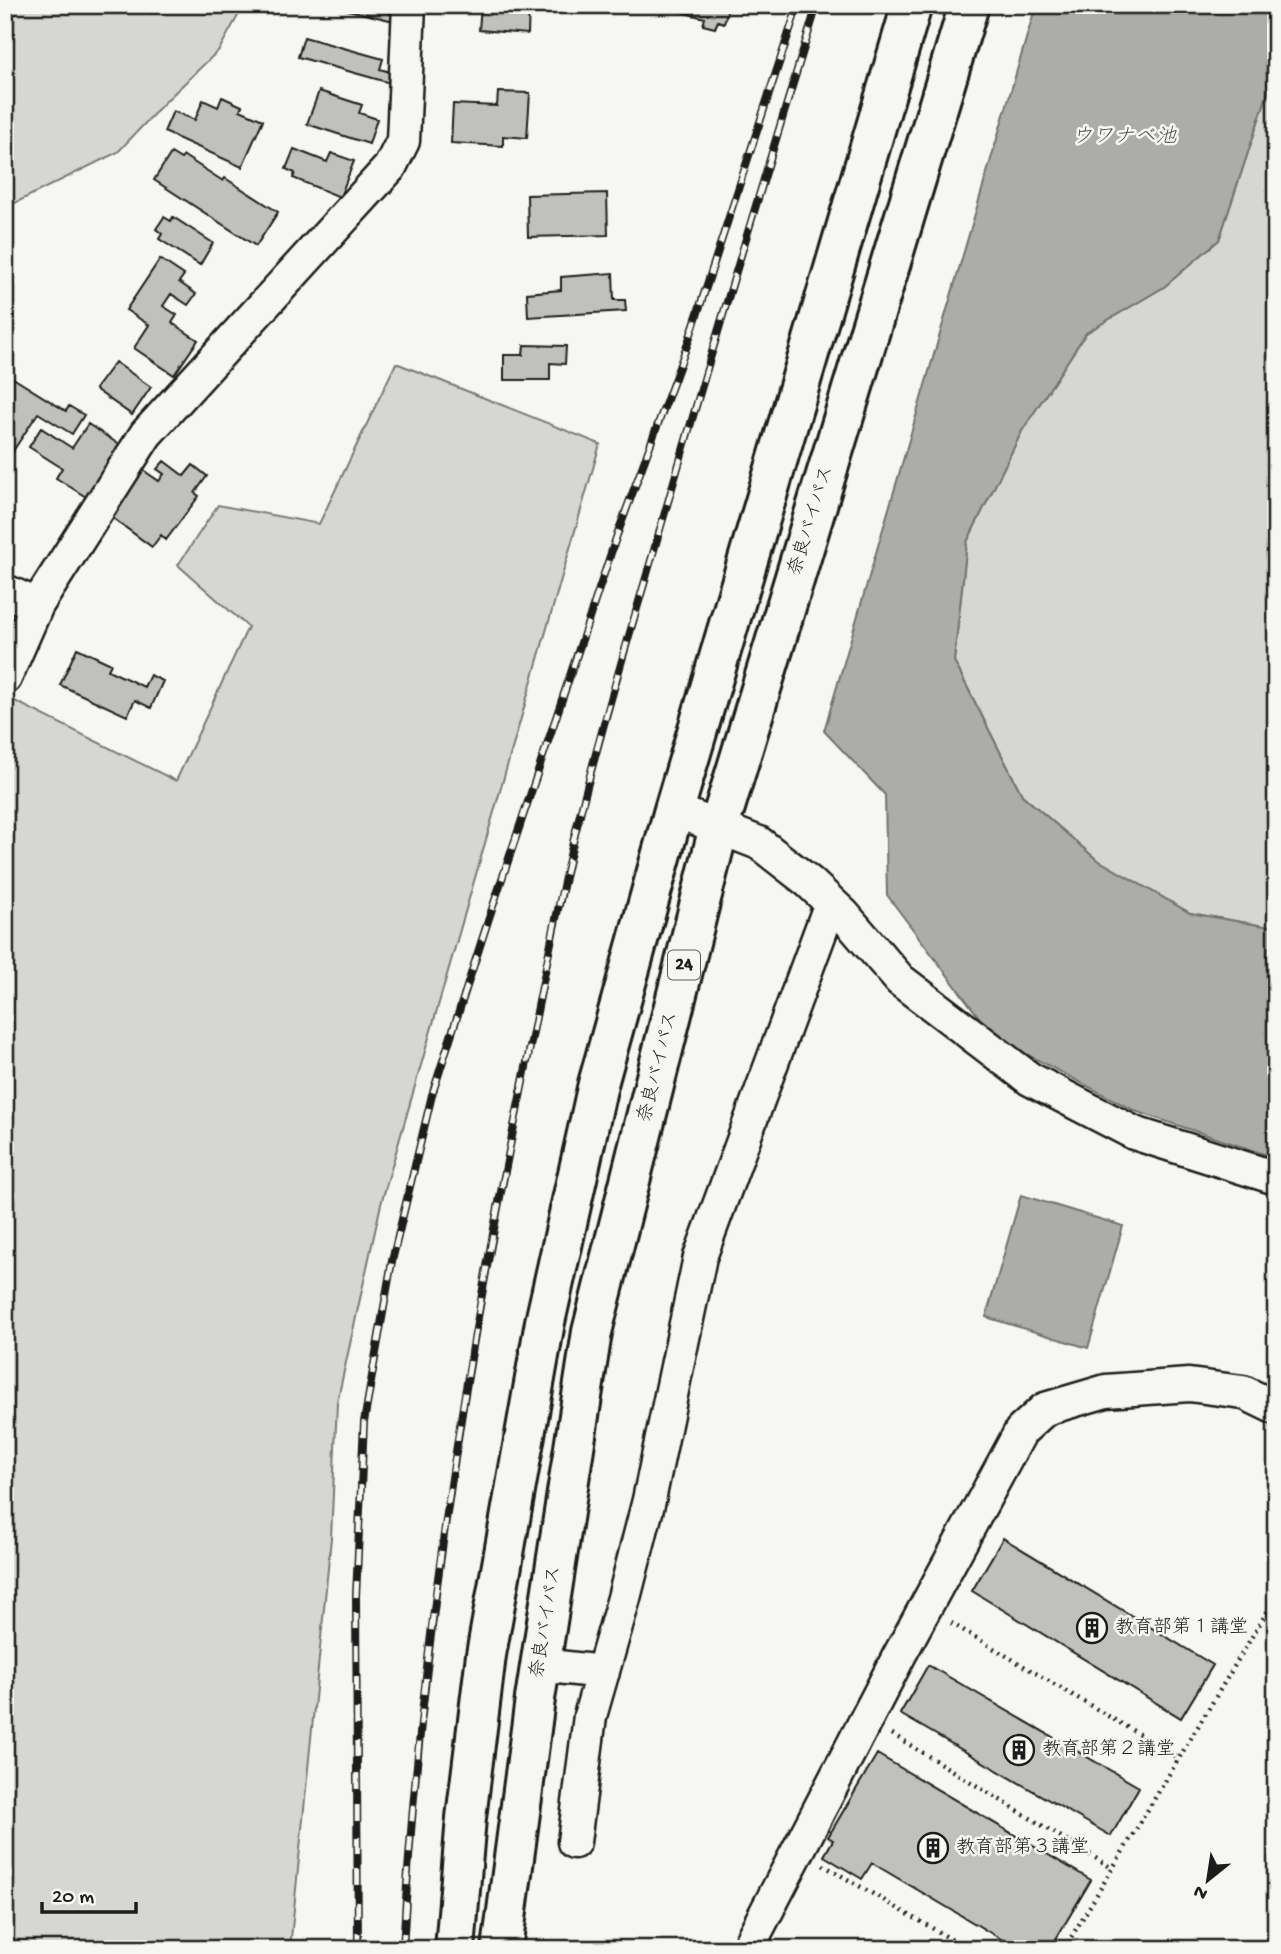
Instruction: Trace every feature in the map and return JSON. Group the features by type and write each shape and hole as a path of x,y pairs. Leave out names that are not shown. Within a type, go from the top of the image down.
{"highway":[{"path":"455,1949 466,1818 486,1655 545,1322 598,1084 674,810 912,5"},
{"name":"奈良バイパス","path":"502,1949 540,1665 592,1332 719,827 969,5"}],"street":[{"path":"5,678 37,605 146,435 390,167 403,141 409,5"},
{"path":"5,591 37,605"},
{"path":"674,810 759,843 831,903 900,981 1030,1079 1134,1133 1276,1178"},
{"path":"574,1842 590,1716 649,1500 700,1257 831,903"},
{"path":"747,1949 866,1719 1021,1431 1045,1409 1106,1391 1189,1385 1243,1392 1276,1408"},
{"path":"540,1665 603,1672"}],"path":[{"path":"1064,1949 1276,1597"},
{"path":"925,1608 1179,1758"},
{"path":"866,1719 1112,1868"},
{"path":"798,1850 968,1949"}],"shaded area":[{"path":"5,5 244,5 219,50 118,152 5,208"},
{"path":"1276,68 1276,928 1190,913 1096,859 1022,795 954,661 967,542 1022,431 1086,333 1164,287 1219,240"},
{"path":"396,363 600,444 381,1204 337,1403 331,1538 290,1949 5,1949 5,706 9,698 176,781 248,627 178,565 218,505 319,524"}],"water":[{"name":"ウワナベ池","path":"1036,5 1276,5 1276,68 1219,240 1164,287 1086,333 1022,431 967,542 954,661 1022,795 1096,859 1190,913 1276,928 1276,1158 1135,1111 994,1037 887,895 885,795 824,731"},
{"path":"1021,1195 1123,1226 1088,1348 986,1317"}],"building":[{"path":"327,5 391,5 389,13 399,16 398,22"},
{"path":"481,5 529,6 528,34 479,30"},
{"path":"686,5 729,5 724,23 718,21 715,28 703,25 705,18 684,13"},
{"path":"304,37 383,59 380,69 397,74 394,84 298,57"},
{"path":"319,91 362,105 359,113 377,119 369,144 307,124"},
{"path":"498,92 530,93 527,138 503,136 503,146 451,143 453,104 497,106"},
{"path":"222,97 242,106 240,110 263,120 242,167 164,132 173,111 195,120 203,100 218,107"},
{"path":"294,149 327,162 331,153 354,161 340,197 293,178 295,173 286,169"},
{"path":"171,153 181,159 184,156 223,181 225,178 278,212 256,246 154,180"},
{"path":"607,193 608,235 528,237 527,195"},
{"path":"164,217 171,221 173,217 213,243 200,265 159,239 162,234 156,229"},
{"path":"160,259 184,275 179,282 196,294 188,305 171,294 163,306 177,315 172,323 198,340 174,375 134,348 149,325 126,310"},
{"path":"613,273 614,300 625,300 626,311 528,317 527,293 561,290 561,277"},
{"path":"524,345 566,346 565,364 550,363 550,380 504,380 504,355 523,355"},
{"path":"115,362 151,387 132,415 95,389"},
{"path":"5,373 66,411 69,406 84,415 72,434 38,413 13,451 5,447"},
{"path":"88,424 120,445 86,497 56,478 62,468 29,447 41,428 72,448"},
{"path":"164,461 184,476 193,465 207,476 195,493 199,496 166,540 161,535 152,547 106,513 140,468 159,481 164,474 157,469"},
{"path":"77,648 111,664 108,670 144,687 150,675 163,681 151,708 135,700 127,716 60,685"},
{"name":"教育部第１講堂","path":"1003,1538 1213,1665 1181,1718 972,1591"},
{"name":"教育部第２講堂","path":"928,1665 1139,1787 1111,1836 900,1714"},
{"name":"教育部第３講堂","path":"877,1754 1091,1880 1050,1949 1018,1949 872,1863 862,1879 824,1856 833,1840 828,1837"}],"railway":[{"path":"358,1949 356,1596 364,1422 392,1261 432,1095 488,921 617,535 689,340 798,5"},
{"path":"403,1949 420,1731 446,1515 481,1301 555,921 617,677 817,5"}],"place":[{"name":"教育部第１講堂","path":"1092,1628"},
{"name":"教育部第２講堂","path":"1019,1750"},
{"name":"教育部第３講堂","path":"933,1848"}]}
